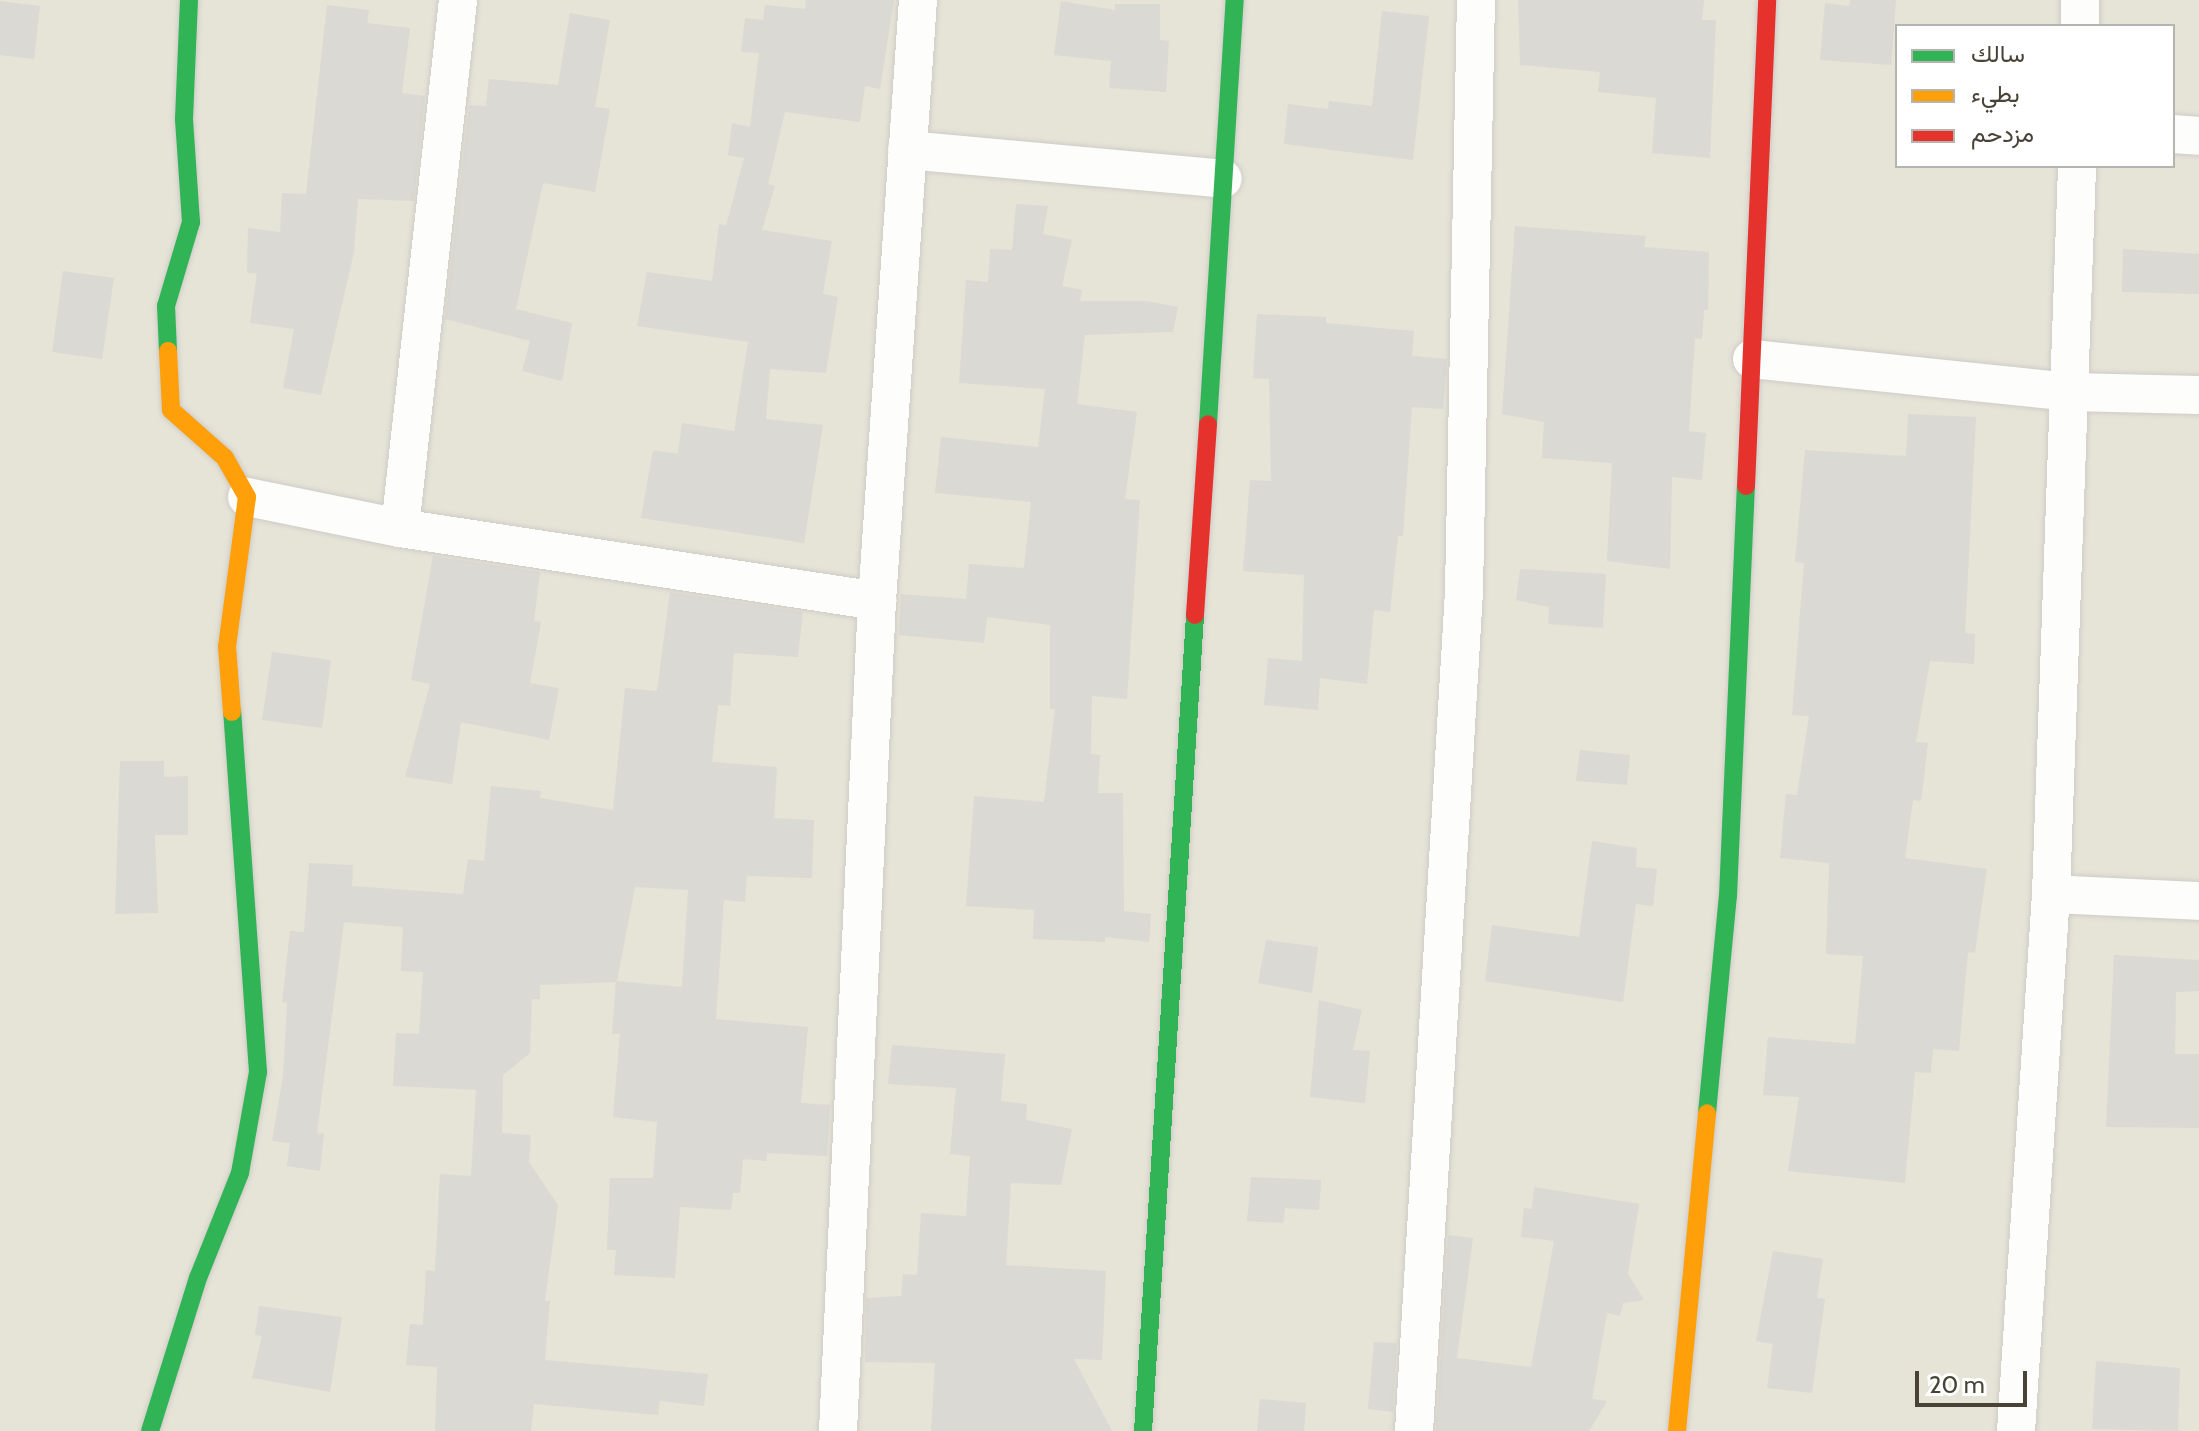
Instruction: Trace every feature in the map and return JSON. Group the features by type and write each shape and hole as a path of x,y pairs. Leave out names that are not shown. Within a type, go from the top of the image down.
{"street":[{"path":"150,1431 198,1278 240,1173 258,1072 227,646 247,497 225,458 171,410 166,306 191,222 184,119 189,0"},
{"path":"400,528 458,0"},
{"path":"838,1431 877,601 918,0"},
{"path":"1143,1431 1235,0"},
{"path":"1414,1431 1464,591 1476,0"},
{"path":"1677,1431 1728,896 1767,0"},
{"path":"2080,0 2080,24"},
{"path":"2175,134 2199,136"},
{"path":"907,150 1223,179"},
{"path":"2016,1431 2051,894 2077,168"},
{"path":"1752,359 2069,392 2199,395"},
{"path":"247,497 400,528 877,601"},
{"path":"2051,894 2199,901"}],"shaded area":[{"path":"0,0 2199,0 2199,1431 0,1431"}],"building":[{"path":"806,0 894,0 880,89 865,86 860,122 785,112 768,184 775,186 762,230 832,241 823,294 838,297 826,373 770,369 766,419 823,425 804,543 641,518 653,450 678,454 682,423 734,431 748,342 637,326 647,272 712,281 719,224 726,226 744,158 728,155 732,123 750,127 759,53 741,52 745,18 763,20 765,5 805,9"},
{"path":"1518,0 1704,0 1702,20 1716,20 1710,158 1652,153 1656,98 1598,92 1600,72 1520,65"},
{"path":"1850,0 1896,0 1891,65 1820,60 1825,3 1849,6"},
{"path":"0,1 40,6 34,59 0,55"},
{"path":"1061,1 1115,10 1115,4 1160,4 1160,40 1169,41 1166,92 1109,88 1111,61 1054,55"},
{"path":"327,5 369,10 367,23 410,28 402,93 425,96 414,201 358,199 354,252 321,395 283,388 294,329 250,323 257,273 247,273 248,228 280,232 282,193 306,194"},
{"path":"1382,11 1429,16 1413,160 1284,144 1288,104 1328,109 1329,101 1372,106"},
{"path":"570,13 610,20 595,107 610,109 595,192 543,183 516,309 572,323 562,381 522,371 530,341 445,319 469,105 486,106 489,79 558,85"},
{"path":"1016,204 1048,206 1043,234 1072,240 1062,286 1082,290 1080,301 1147,301 1178,307 1173,332 1085,335 1077,404 1137,412 1125,499 1140,500 1127,699 1092,696 1091,754 1100,755 1098,793 1123,793 1124,911 1151,914 1149,942 1105,937 1105,942 1033,939 1034,910 966,906 974,796 1044,802 1055,709 1050,709 1050,625 987,617 984,643 899,635 901,594 966,599 969,564 1024,568 1031,502 935,493 941,437 1038,447 1045,389 959,383 966,280 988,282 990,249 1012,250"},
{"path":"1515,226 1646,236 1644,247 1709,252 1708,310 1704,310 1702,339 1695,338 1689,431 1706,433 1702,480 1672,477 1670,569 1607,561 1612,463 1542,458 1544,422 1502,414"},
{"path":"2123,249 2199,254 2199,294 2122,292"},
{"path":"63,271 114,278 102,359 52,352"},
{"path":"1257,314 1326,317 1326,323 1414,331 1412,356 1447,359 1443,409 1412,407 1403,536 1398,536 1390,612 1374,610 1367,684 1320,678 1318,710 1264,705 1268,658 1302,661 1304,575 1243,571 1250,480 1271,481 1269,379 1253,378"},
{"path":"1908,414 1976,417 1965,633 1975,634 1974,664 1930,661 1916,742 1928,743 1921,801 1913,800 1905,858 1987,869 1975,953 1968,952 1959,1051 1933,1049 1931,1073 1915,1072 1905,1183 1788,1171 1799,1097 1763,1095 1768,1037 1855,1044 1863,956 1826,954 1829,863 1780,858 1786,794 1797,795 1809,716 1792,715 1804,563 1795,562 1805,450 1906,456"},
{"path":"433,556 540,572 534,621 541,622 530,683 559,688 549,740 461,722 452,784 405,777 430,684 411,680"},
{"path":"1520,569 1606,574 1603,628 1548,624 1549,607 1516,600"},
{"path":"670,592 803,612 798,657 734,653 730,706 718,705 712,762 777,767 774,818 814,820 812,878 747,876 745,902 724,900 716,1019 808,1027 801,1103 830,1105 827,1156 767,1153 766,1161 743,1159 740,1193 733,1193 731,1210 680,1207 675,1278 614,1275 616,1250 607,1250 610,1178 653,1178 657,1122 613,1117 620,1034 612,1034 616,982 540,985 540,999 532,999 530,1053 503,1075 502,1133 531,1135 529,1162 558,1205 545,1301 550,1301 545,1360 708,1374 704,1406 660,1401 658,1415 534,1404 531,1431 435,1431 437,1367 406,1365 410,1324 423,1325 426,1270 435,1271 440,1174 471,1176 476,1090 393,1086 396,1033 419,1034 423,972 401,971 403,927 344,922 317,1133 324,1134 320,1171 287,1166 290,1143 272,1141 283,1076 287,1003 282,1002 290,931 304,932 309,863 353,865 352,886 463,894 468,859 484,861 491,786 541,791 540,798 613,810 625,688 657,691","holes":["635,887 688,890 682,987 617,981"]},
{"path":"272,652 331,660 322,728 262,720"},
{"path":"1580,750 1630,755 1627,785 1576,781"},
{"path":"120,761 164,761 164,777 188,776 188,835 155,835 158,913 115,914"},
{"path":"1592,841 1637,848 1636,867 1657,869 1653,906 1636,904 1623,1002 1485,981 1492,925 1579,937"},
{"path":"1266,940 1318,947 1312,993 1258,983"},
{"path":"2114,955 2199,960 2199,991 2176,992 2175,1054 2199,1054 2199,1128 2106,1127"},
{"path":"1319,1000 1362,1010 1353,1050 1370,1051 1365,1103 1310,1097"},
{"path":"892,1045 1005,1054 1001,1101 1027,1104 1026,1120 1072,1129 1061,1185 1011,1183 1006,1265 1106,1271 1102,1360 1074,1359 1112,1431 931,1431 935,1363 865,1362 866,1298 901,1296 903,1274 917,1275 921,1213 966,1216 970,1156 950,1154 956,1088 888,1084"},
{"path":"1251,1177 1321,1180 1319,1210 1285,1208 1283,1223 1247,1221"},
{"path":"1534,1187 1639,1204 1628,1274 1644,1300 1623,1303 1620,1316 1607,1313 1592,1399 1607,1401 1589,1431 1436,1431 1448,1235 1473,1238 1457,1358 1531,1367 1554,1241 1521,1237 1524,1208 1532,1209"},
{"path":"1773,1251 1823,1259 1817,1298 1825,1299 1812,1393 1767,1388 1773,1344 1756,1341"},
{"path":"259,1306 342,1317 330,1392 252,1378 262,1336 255,1335"},
{"path":"1374,1342 1397,1343 1393,1412 1368,1409"},
{"path":"2096,1361 2180,1368 2178,1431 2092,1429"},
{"path":"1260,1399 1306,1403 1304,1431 1257,1431"}],"traffic: fast":[{"path":"168,351 166,306 191,222 184,119 189,0"},
{"path":"1208,424 1235,0"},
{"path":"1707,1113 1728,896 1746,486"},
{"path":"1143,1431 1195,615"},
{"path":"150,1431 198,1278 240,1173 258,1072 232,712"}],"traffic: slow":[{"path":"168,351 171,410 225,458 247,497 227,646 232,712"},
{"path":"1677,1431 1707,1113"}],"traffic: jam":[{"path":"1746,486 1767,0"},
{"path":"1195,615 1208,424"}]}
